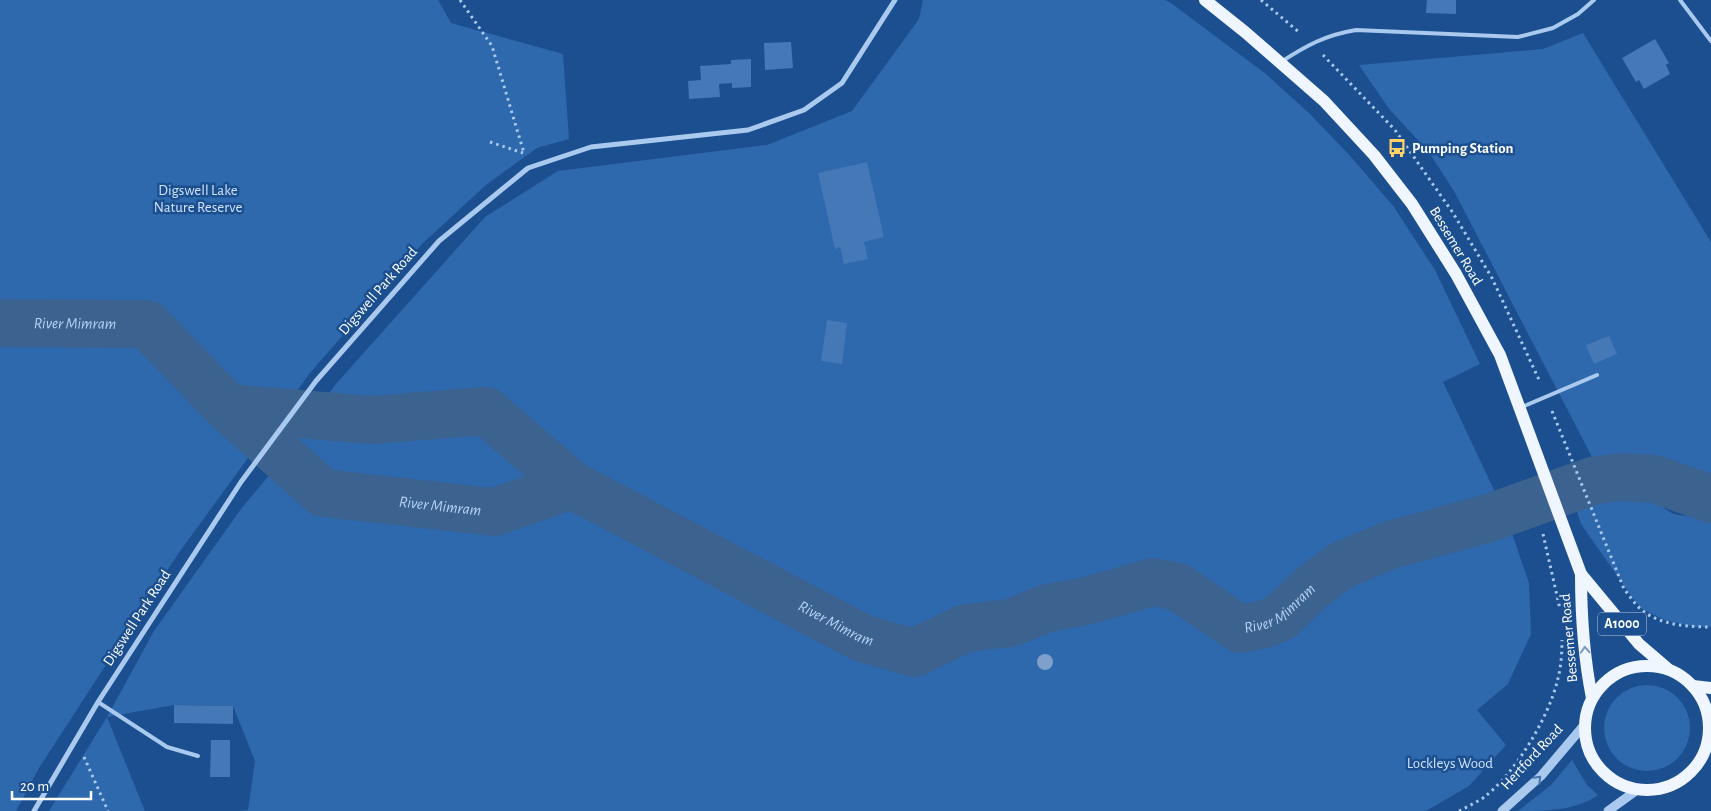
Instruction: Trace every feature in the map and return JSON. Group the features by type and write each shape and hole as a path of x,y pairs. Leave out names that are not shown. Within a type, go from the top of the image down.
{"main road":[{"name":"Bessemer Road","path":"1205,0 1324,101 1374,155 1412,204 1456,274 1500,355 1581,574 1639,644 1668,669"},
{"name":"Bessemer Road","path":"1581,574 1581,608 1586,671 1592,698"},
{"path":"1650,666 1668,669 1682,676 1693,686 1702,700 1708,716 1709,733 1706,750 1685,777 1671,786 1654,790 1637,790 1620,784 1604,774 1598,767 1586,742 1585,724 1592,698 1603,684 1616,674 1633,667 1650,666"},
{"path":"1693,686 1711,688"},
{"path":"1697,764 1711,759"}],"street":[{"name":"Digswell Park Road","path":"34,811 75,738 242,482 316,381 439,240 528,168 591,147 748,130 804,110 842,84 895,0"},
{"name":"Hertford Road","path":"1502,811 1541,776 1585,724"},
{"path":"1608,811 1637,790"}],"lane":[{"path":"1280,62 1312,43 1332,34 1356,30 1518,37 1553,28 1578,14 1594,0"},
{"path":"1680,0 1711,41"},
{"path":"1520,408 1597,375"},
{"path":"98,702 167,747 198,756"}],"path":[{"path":"460,0 492,46 528,168"},
{"path":"490,142 524,153"},
{"path":"1555,418 1624,589 1642,611 1661,620 1678,624 1711,627"},
{"path":"1549,554 1561,616"},
{"path":"1459,811 1483,797 1509,771 1548,710 1557,683 1562,633"},
{"path":"75,738 108,811"}],"green space":[{"name":"Digswell Lake Nature Reserve","path":"0,0 438,0 451,23 563,54 569,139 537,148 486,185 423,243 310,373 178,554 39,768 16,811 0,811"},
{"name":"Lockleys Wood","path":"923,0 1165,0 1266,74 1310,114 1352,158 1394,207 1435,270 1480,364 1443,382 1505,513 1529,583 1531,634 1508,684 1477,710 1506,745 1469,786 1426,811 239,811 248,810 255,761 233,706 174,705 107,717 154,631 241,509 276,467 335,385 485,217 558,171 767,145 852,111 919,19"},
{"path":"1583,33 1711,242 1711,486 1677,469 1647,462 1592,457 1454,191 1428,151 1390,110 1359,65 1543,49"},
{"path":"1603,484 1645,486 1666,510 1680,515 1688,516 1711,513 1711,627 1695,627 1665,620 1642,609 1632,597 1581,524 1572,496"},
{"path":"1647,685 1664,688 1678,697 1687,711 1690,728 1687,745 1678,759 1664,768 1647,771 1630,768 1616,759 1607,745 1604,728 1607,711 1616,697 1630,688"},
{"path":"107,717 145,811 49,811"},
{"path":"1572,760 1587,785 1598,795 1580,804 1560,809 1518,811 1551,785"}],"building":[{"path":"1427,0 1456,0 1456,14 1426,13"},
{"path":"1655,39 1669,63 1666,65 1670,74 1644,89 1639,80 1636,82 1622,58"},
{"path":"791,42 793,68 765,70 764,43"},
{"path":"751,59 751,87 732,88 732,83 719,84 720,97 689,99 688,81 701,80 700,66 731,64 731,60"},
{"path":"867,162 884,237 864,242 868,259 844,264 840,247 835,249 818,173"},
{"path":"827,320 847,323 842,364 821,361"},
{"path":"1609,336 1617,354 1594,364 1586,345"},
{"path":"174,705 233,706 233,724 174,723"},
{"path":"211,740 230,740 230,777 210,777"}],"waterway":[{"name":"River Mimram","path":"0,323 147,324 228,408 323,493 494,512 572,485 862,638 914,653 966,628 1010,623 1048,608 1086,601 1153,582 1178,587 1240,629 1265,624 1281,617 1312,587 1342,565 1390,545 1489,518 1595,480 1623,477 1655,479 1711,499"},
{"path":"228,408 371,420 486,411 572,485"}],"place":[{"name":"Pumping Station","path":"1397,148"}]}
